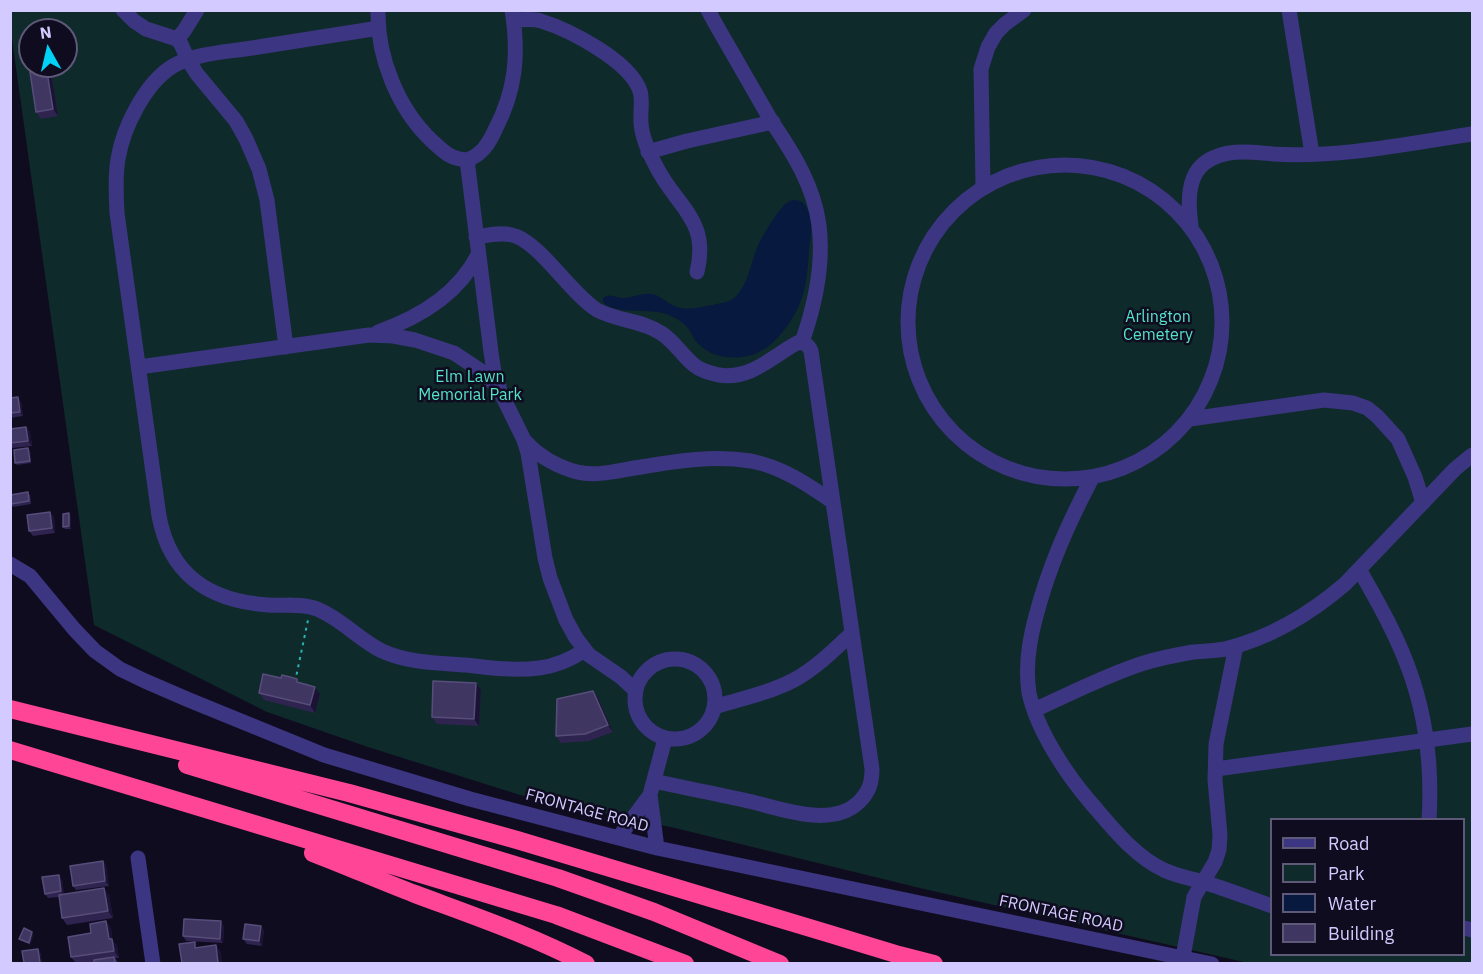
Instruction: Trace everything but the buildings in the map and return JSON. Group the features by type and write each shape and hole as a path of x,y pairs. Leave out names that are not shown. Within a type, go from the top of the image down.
{"highway":[{"path":"10,710 558,878 654,912 780,963"},
{"path":"10,710 361,796 517,840 899,955 934,963"},
{"path":"10,750 556,915 685,963"},
{"path":"214,813 416,894 508,928 555,947 586,963"}],"street":[{"path":"123,10 134,21 146,28 177,39 196,74 236,122 246,139 259,169 267,200 286,346"},
{"path":"177,39 197,10"},
{"path":"378,10 381,45 389,73 402,101 428,137 449,156 457,160 475,158 489,143 507,104 513,82 515,61 516,40 513,15 552,25 603,51 630,75 641,93 641,124 648,152 666,185 687,211 697,230 700,242 697,272"},
{"path":"708,10 718,31 796,159 808,187 819,224 820,245 816,292 802,342"},
{"path":"983,187 981,69 988,47 996,33 1024,10"},
{"path":"1289,10 1312,154"},
{"path":"379,28 212,54 174,65 144,96 127,129 118,159 117,213 159,516 165,540 174,558 188,575 197,583 221,596 252,603 311,607 342,623 382,651 395,656 419,661 502,669 540,668 569,660 585,650"},
{"path":"648,152 772,122"},
{"path":"1191,225 1189,205 1193,182 1200,167 1220,154 1239,152 1312,154 1356,151 1473,134"},
{"path":"467,160 494,372 528,453 539,528 550,578 566,620 585,650 635,690"},
{"path":"1047,165 1081,165 1112,171 1141,183 1167,201 1191,225 1208,254 1219,285 1224,319 1221,351 1212,381 1199,406 1179,431 1155,451 1129,466 1092,478 1063,479 1029,475 1001,465 973,449 945,425 923,391 910,355 907,319 911,286 921,258 935,233 956,208 983,187 1013,173 1047,165"},
{"path":"476,237 499,234 517,236 535,249 588,303 607,315 656,329 693,364 709,373 729,376 752,371 791,346 802,342"},
{"path":"369,335 412,318 447,294 471,268 478,255"},
{"path":"139,367 369,335 393,336 415,340 454,353 484,373 500,389"},
{"path":"652,788 812,815 834,814 855,805 869,789 872,769 811,351 802,342"},
{"path":"1190,418 1324,400 1367,408 1398,439 1415,477 1423,503"},
{"path":"524,440 535,452 577,472 612,472 697,459 751,461 789,474 833,502"},
{"path":"1034,710 1142,664 1167,657 1236,646 1310,612 1359,569 1455,469 1473,455"},
{"path":"1092,478 1055,555 1033,626 1028,680 1034,710 1049,742 1086,797 1127,843 1146,859 1162,870 1270,905"},
{"name":"FRONTAGE ROAD","path":"10,564 30,576 95,651 120,669 324,755 470,799 657,848 1212,963"},
{"path":"1359,569 1385,614 1412,678 1421,710 1430,775 1429,818"},
{"path":"714,707 760,694 795,679 827,656 852,633"},
{"path":"1183,957 1194,897 1215,862 1219,850 1216,744 1236,646"},
{"path":"670,659 687,661 707,675 714,690 714,707 709,721 698,733 674,740 651,732 644,726 635,708 635,690 641,677 654,665 670,659"},
{"path":"1216,769 1473,734"},
{"path":"657,848 652,788 665,738"},
{"path":"619,837 652,788"},
{"path":"138,858 153,963"}],"path":[{"path":"295,684 311,607"}],"green space":[{"path":"10,11 1472,11 1472,963 1248,963 924,889 675,828 520,795 267,712 94,625 11,32"}],"water":[{"path":"793,200 805,205 811,221 804,290 787,327 760,352 736,358 713,354 694,339 685,325 671,316 662,313 616,309 603,302 603,298 608,296 624,298 652,294 677,307 687,309 731,300 745,282 759,243 767,229 783,206"}],"park label":[{"name":"Arlington Cemetery","path":"1158,326"},
{"name":"Elm Lawn Memorial Park","path":"470,386"}]}
